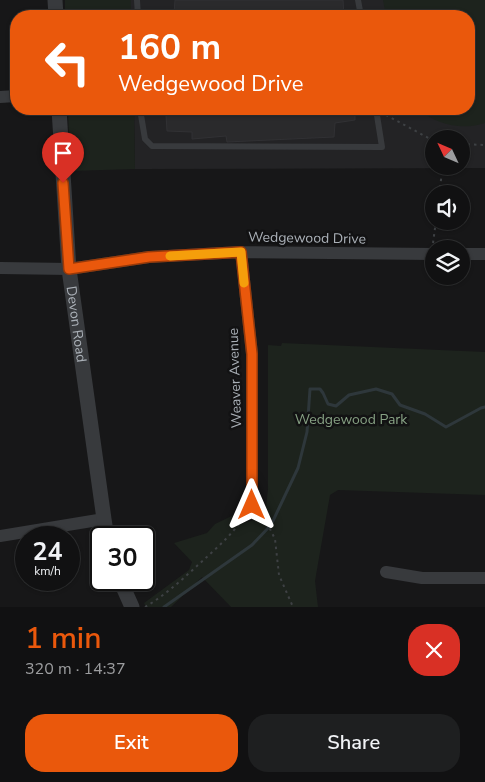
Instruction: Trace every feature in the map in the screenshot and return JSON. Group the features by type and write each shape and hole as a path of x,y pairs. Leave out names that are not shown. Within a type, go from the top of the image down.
{"street":[{"name":"Devon Road","path":"58,115 69,269 105,526"},
{"name":"Wedgewood Drive","path":"0,268 69,269 149,257 241,252 425,248"},
{"name":"Weaver Avenue","path":"241,252 252,354 257,508"},
{"path":"470,254 485,254"},
{"path":"0,536 104,519"},
{"path":"386,572 422,578 485,578"},
{"path":"125,591 132,607"}],"lane":[{"path":"141,115 145,139 152,146 382,147 377,115"}],"path":[{"path":"386,115 425,136"},
{"path":"470,144 485,145"},
{"path":"145,607 157,600 192,571 257,508 275,539 279,575 293,607"}],"shaded area":[{"path":"131,0 485,0 485,168 470,168 470,130 425,130 425,168 135,169 134,115 475,115 475,10 131,10"}],"green space":[{"path":"65,0 131,0 131,10 65,10"},
{"path":"383,0 485,0 485,123 467,126 450,125 427,115 475,115 475,10 385,10"},
{"path":"68,115 134,115 135,169 70,171"},
{"name":"Wedgewood Park","path":"282,343 485,352 485,495 338,490 330,495 315,581 318,607 231,607 202,577 171,607 146,607 144,603 189,570 192,562 174,543 207,533 215,524 238,513 235,525 265,517 268,489 268,345 281,346"}],"building":[{"path":"175,0 343,0 344,10 174,10"},
{"path":"166,115 355,115 355,120 335,123 334,137 227,142 226,136 192,139 192,132 167,131"}],"waterway":[{"path":"164,607 252,545 271,525 298,468 307,432 310,389 320,389 328,404 336,406 349,395 376,389 392,394 400,405 425,414 446,427 485,407"}],"slow traffic":[{"path":"170,256 241,252 244,283"}],"route":[{"path":"63,183 69,269 149,257 241,252 252,354 252,505"}]}
